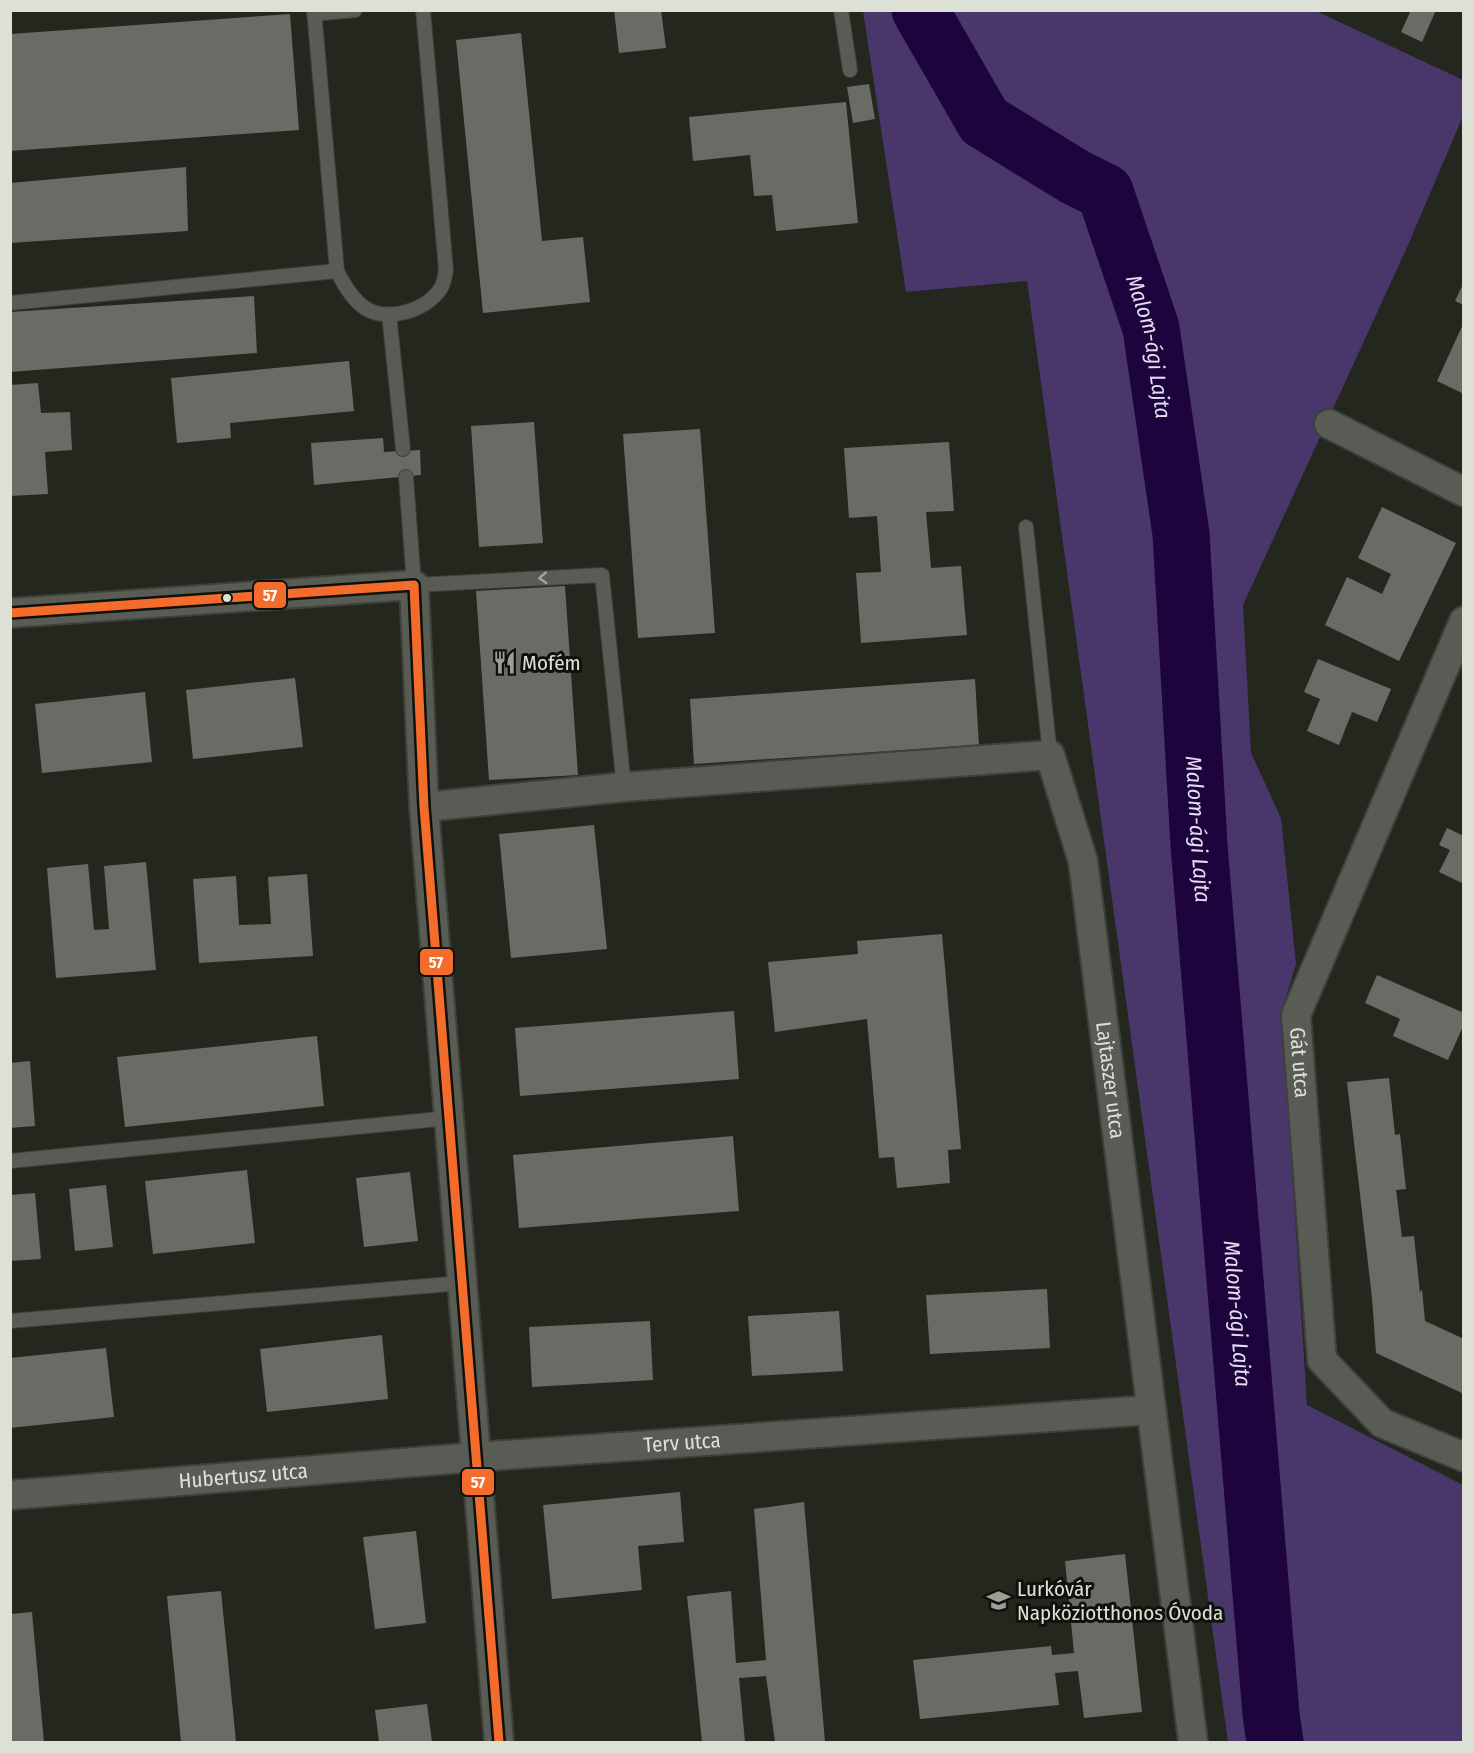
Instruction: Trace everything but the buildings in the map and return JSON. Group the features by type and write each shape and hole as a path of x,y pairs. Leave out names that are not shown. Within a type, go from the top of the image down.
{"street":[{"path":"1329,424 1464,492"},
{"path":"10,613 414,585 424,807 499,1743"},
{"name":"Gát utca","path":"1464,621 1296,1015 1322,1360 1382,1423 1464,1457"},
{"path":"424,807 624,787 1050,755"},
{"name":"Lajtaszer utca","path":"1050,755 1083,861 1193,1743"},
{"name":"Terv utca","path":"476,1457 1150,1410"},
{"name":"Hubertusz utca","path":"10,1495 476,1457"}],"lane":[{"path":"355,10 314,12 337,271 345,286 365,308 377,314 411,310 428,301 442,286 446,270 423,10"},
{"path":"841,10 850,70"},
{"path":"10,303 337,271"},
{"path":"389,314 403,449"},
{"path":"406,477 414,585 602,575 624,787"},
{"path":"1026,526 1050,755"},
{"path":"10,1161 449,1118"},
{"path":"10,1321 462,1283"}],"shaded area":[{"path":"863,11 1316,11 1463,80 1463,116 1408,245 1243,605 1251,753 1281,818 1296,964 1282,1011 1307,1405 1463,1485 1463,1742 1228,1742 1027,281 906,292"}],"waterway":[{"name":"Malom-ági Lajta","path":"920,10 984,121 1075,177 1105,192 1151,328 1181,534 1199,845 1275,1742"}],"transit line":[{"name":"57","path":"10,613 414,585 424,807 499,1742"}],"place":[{"name":"Mofém","path":"504,663"},
{"name":"Lurkóvár Napköziotthonos Óvoda","path":"999,1601"}]}
